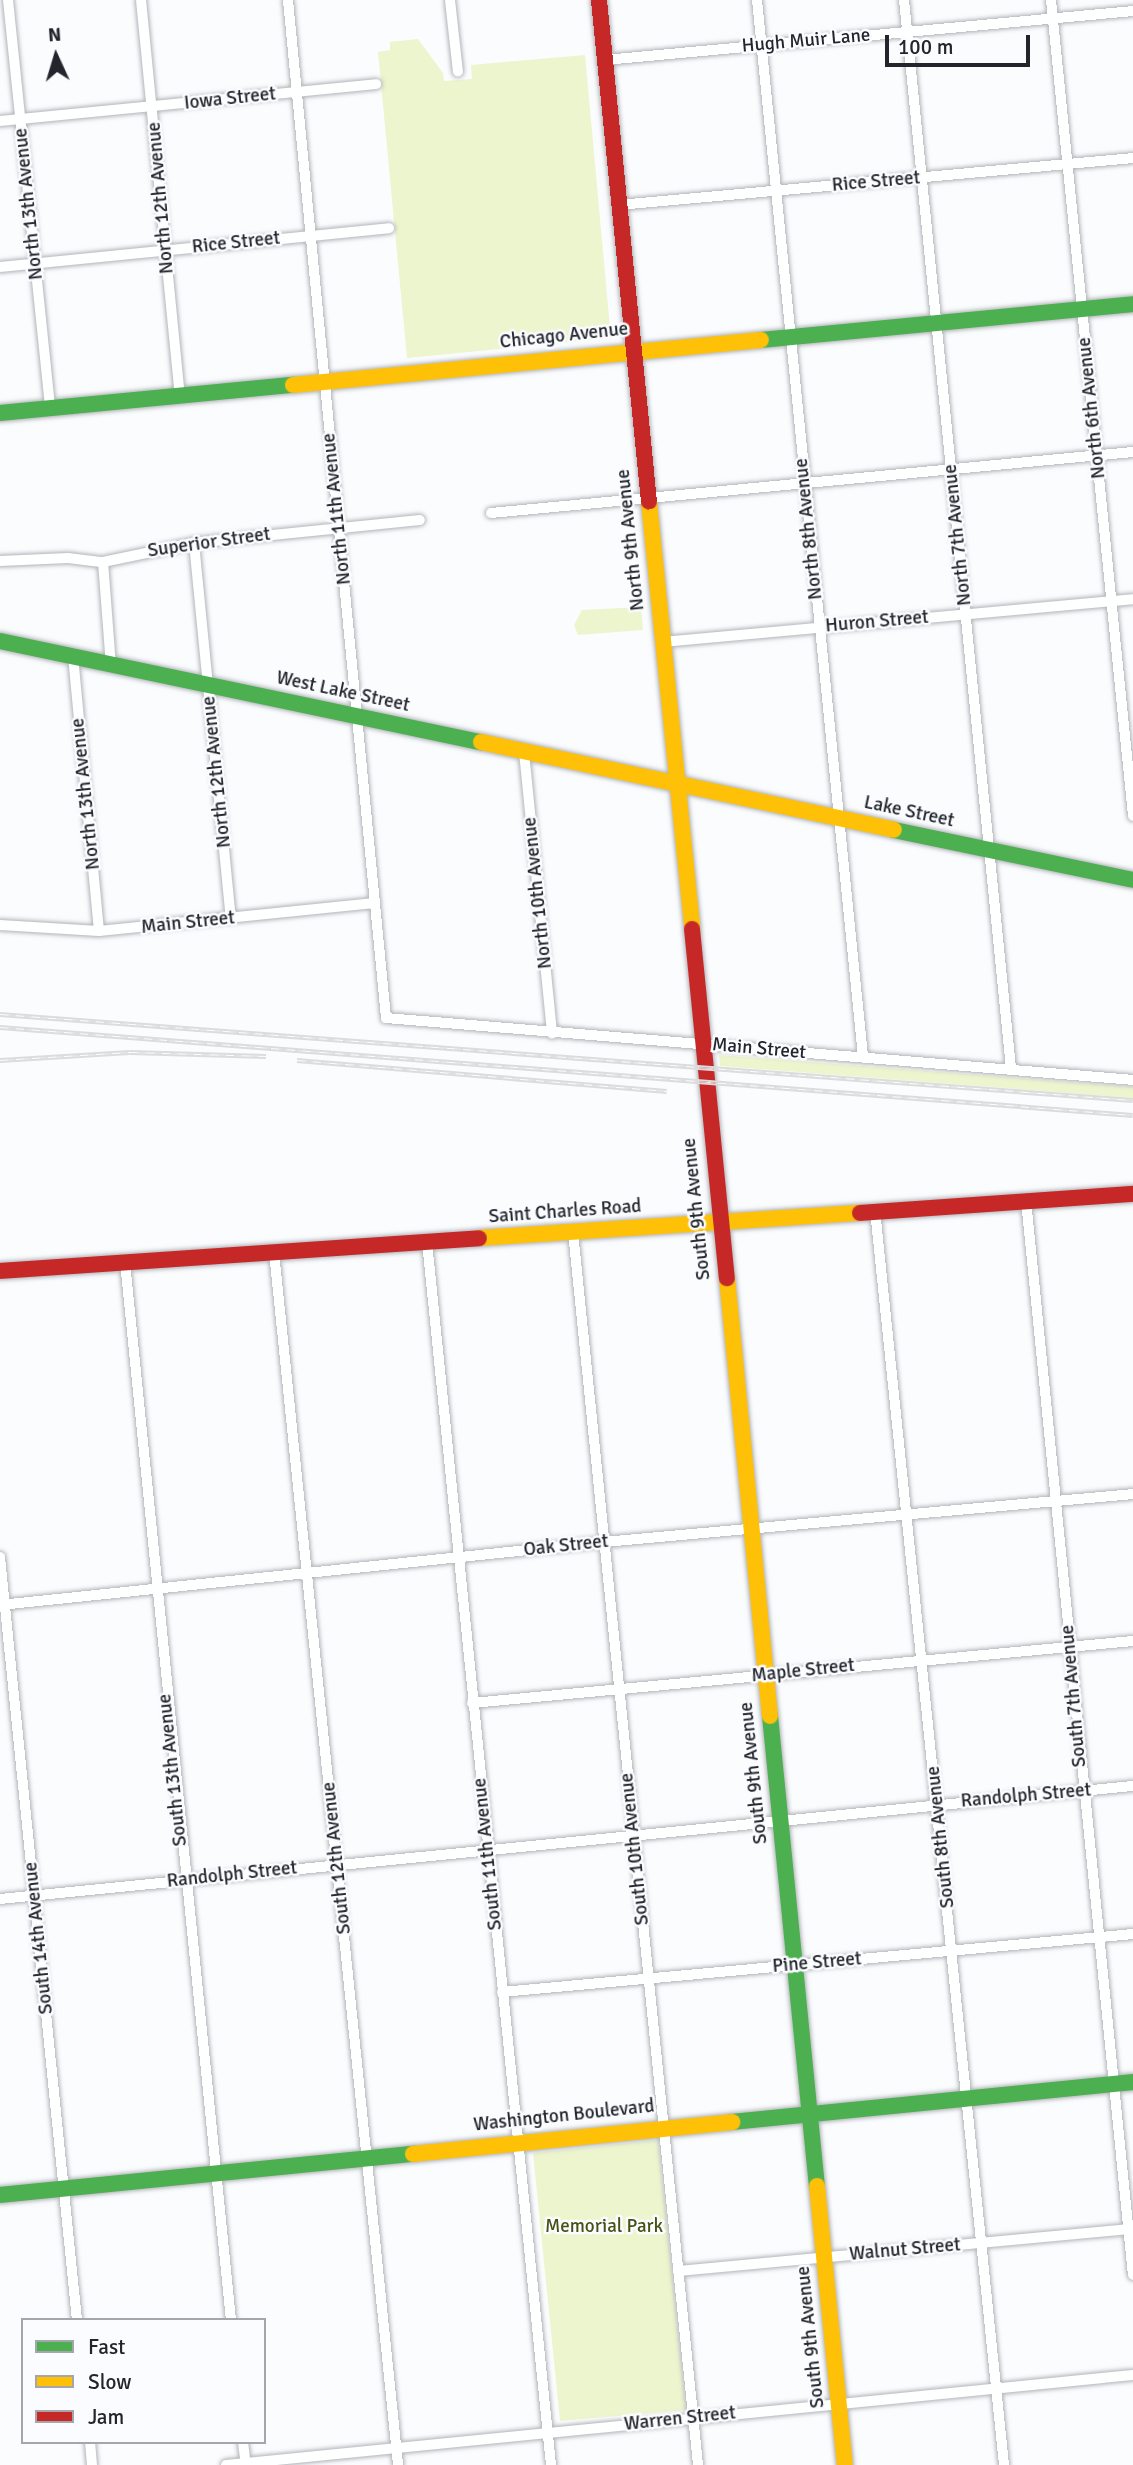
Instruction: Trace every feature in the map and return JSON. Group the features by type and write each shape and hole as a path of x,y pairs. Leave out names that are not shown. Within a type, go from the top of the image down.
{"street":[{"name":"North 13th Avenue","path":"8,0 50,408"},
{"name":"North 12th Avenue","path":"141,0 180,396"},
{"name":"North 11th Avenue","path":"288,0 386,1018"},
{"path":"450,0 458,72"},
{"name":"North 9th Avenue","path":"599,0 631,350 705,1077"},
{"name":"North 8th Avenue","path":"757,0 863,1057"},
{"name":"North 7th Avenue","path":"904,0 1011,1069"},
{"name":"North 6th Avenue","path":"1051,0 1112,601 1130,746 1133,816"},
{"name":"Hugh Muir Lane","path":"605,60 1133,11"},
{"name":"Iowa Street","path":"0,121 376,84"},
{"name":"Rice Street","path":"619,205 1133,158"},
{"name":"Rice Street","path":"0,267 389,228"},
{"name":"Chicago Avenue","path":"0,413 631,350 1133,304"},
{"path":"491,513 1133,452"},
{"name":"Superior Street","path":"0,561 68,558 103,562 194,543 420,520"},
{"name":"North 12th Avenue","path":"194,543 231,918"},
{"path":"103,562 111,665"},
{"name":"Huron Street","path":"662,642 1133,599"},
{"name":"West Lake Street","path":"0,641 677,785"},
{"name":"North 13th Avenue","path":"73,656 99,931"},
{"name":"North 10th Avenue","path":"524,752 552,1034"},
{"name":"Lake Street","path":"677,785 1133,880"},
{"name":"Main Street","path":"0,925 99,931 375,903"},
{"name":"Main Street","path":"386,1018 552,1034 1133,1080"},
{"name":"South 9th Avenue","path":"705,1077 845,2465"},
{"name":"Saint Charles Road","path":"0,1271 1133,1194"},
{"name":"South 7th Avenue","path":"1027,1200 1097,1938 1131,2229 1133,2276"},
{"name":"South 8th Avenue","path":"875,1210 909,1513 1004,2465"},
{"name":"South 10th Avenue","path":"573,1232 698,2465"},
{"name":"South 11th Avenue","path":"427,1242 551,2465"},
{"name":"South 12th Avenue","path":"274,1252 398,2465"},
{"name":"South 13th Avenue","path":"125,1262 155,1588 231,2318"},
{"name":"Oak Street","path":"3,1604 604,1542 1133,1494"},
{"name":"South 14th Avenue","path":"0,1557 77,2318"},
{"name":"Maple Street","path":"472,1703 1133,1641"},
{"name":"Randolph Street","path":"0,1899 633,1833 1133,1786"},
{"name":"Pine Street","path":"502,1992 1133,1934"},
{"name":"Washington Boulevard","path":"0,2195 809,2112 1133,2082"},
{"name":"Walnut Street","path":"678,2271 1131,2229"},
{"name":"Warren Street","path":"226,2465 839,2402 1133,2375"},
{"path":"90,2444 92,2465"},
{"path":"243,2444 246,2464"}],"green space":[{"path":"418,39 443,73 444,81 472,79 471,65 585,55 610,328 601,339 407,358 378,52 390,50 390,42"},
{"path":"641,607 643,630 578,635 574,625 582,610"},
{"path":"719,1055 1133,1087 1133,1098 720,1066"},
{"name":"Memorial Park","path":"658,2140 686,2410 560,2421 533,2153"}],"railway":[{"path":"0,1014 1133,1100"},
{"path":"0,1027 1133,1115"},
{"path":"0,1060 130,1052 266,1056"},
{"path":"297,1060 667,1091"}],"traffic: fast":[{"path":"761,340 1133,304"},
{"path":"0,413 293,385"},
{"path":"0,641 481,742"},
{"path":"894,830 1133,880"},
{"path":"770,1716 817,2186"},
{"path":"732,2122 1133,2082"},
{"path":"0,2195 413,2154"}],"traffic: slow":[{"path":"293,385 761,340"},
{"path":"649,502 692,929"},
{"path":"481,742 894,830"},
{"path":"479,1238 860,1213"},
{"path":"727,1278 770,1716"},
{"path":"413,2154 732,2122"},
{"path":"817,2186 845,2465"}],"traffic: jam":[{"path":"599,0 649,502"},
{"path":"692,929 727,1278"},
{"path":"860,1213 1133,1194"},
{"path":"0,1271 479,1238"}]}
